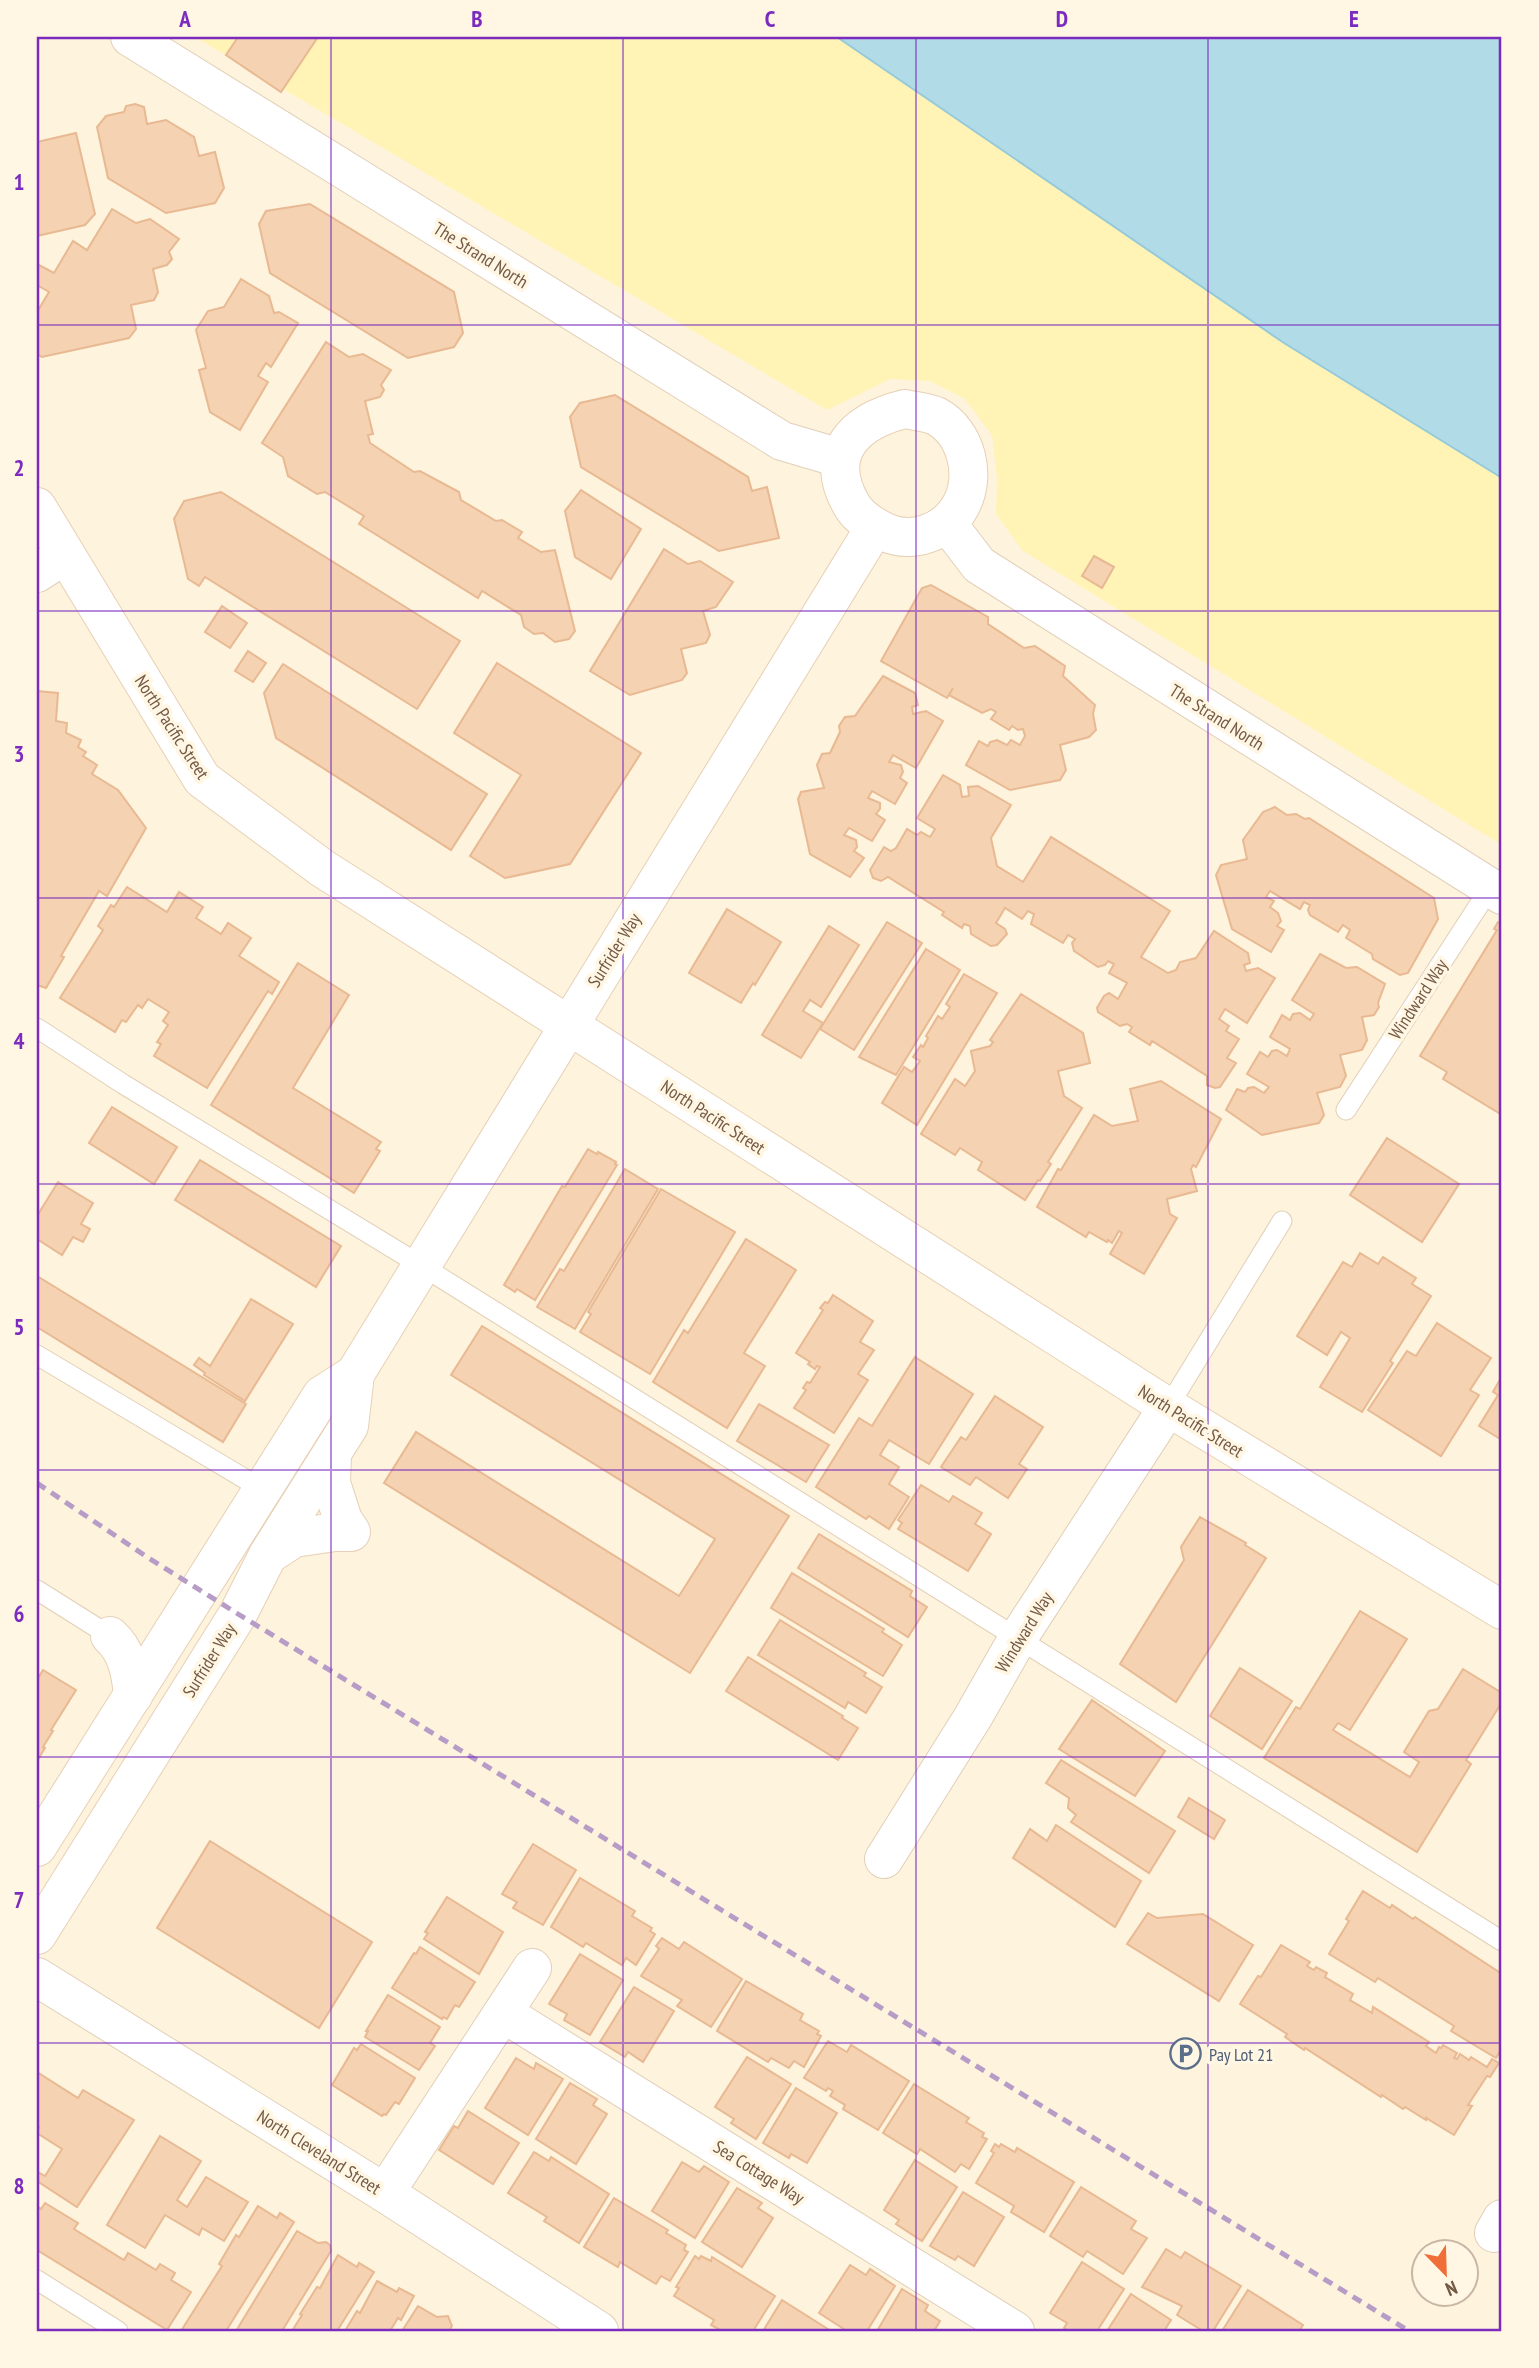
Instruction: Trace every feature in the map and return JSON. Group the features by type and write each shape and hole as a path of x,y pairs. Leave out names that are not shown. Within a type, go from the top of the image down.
{"street":[{"name":"The Strand North","path":"130,37 782,441 840,458"},
{"path":"905,409 934,415 953,429 965,450 968,480 961,505 947,523 913,539 894,536 875,527 856,513 843,491 840,458 860,427 882,415 905,409"},
{"name":"North Pacific Street","path":"37,507 51,564 202,779 321,868 1168,1407 1502,1610"},
{"name":"The Strand North","path":"947,523 979,565 1496,892"},
{"name":"Surfrider Way","path":"37,1935 238,1614 268,1555 349,1426 355,1374 875,527"},
{"name":"Surfrider Way","path":"37,1847 322,1395 355,1374"},
{"name":"Windward Way","path":"884,1859 973,1717 1018,1639 1168,1407"},
{"path":"268,1555 294,1538 351,1532 343,1520 331,1483 332,1454"},
{"path":"110,1636 120,1645 127,1662 133,1696"},
{"path":"385,2193 532,1968"},
{"name":"North Cleveland Street","path":"37,1977 385,2193 595,2330"},
{"name":"Sea Cottage Way","path":"503,2013 1015,2331"}],"lane":[{"name":"Windward Way","path":"1346,1110 1496,892"},
{"path":"37,1028 1502,1941"},
{"path":"1168,1407 1282,1221"},
{"path":"37,1355 262,1489"},
{"path":"37,1590 110,1636"},
{"path":"37,2280 118,2331"}],"sand":[{"path":"195,37 841,39 1284,343 1502,478 1502,845 1023,551 996,514 997,478 992,435 965,399 930,381 890,379 827,410"}],"water":[{"path":"837,37 1502,37 1502,478 1284,343"}],"building":[{"path":"238,37 318,37 281,92 226,55"},
{"path":"135,104 144,107 147,124 166,120 194,137 199,156 215,152 224,188 215,203 166,213 108,178 97,127 106,116 124,112 126,106"},
{"path":"76,133 95,214 85,225 37,236 37,142"},
{"path":"310,204 454,292 463,333 454,347 408,358 270,273 259,224 266,211"},
{"path":"112,209 136,223 150,219 179,239 169,252 172,259 167,265 153,269 158,292 154,300 131,305 136,329 129,338 42,357 37,354 37,312 49,292 37,285 37,268 39,265 54,273 73,241 87,250"},
{"path":"241,279 269,296 274,313 279,312 298,323 271,367 266,363 258,376 268,382 240,430 210,412 199,370 206,368 196,330 208,311 224,307"},
{"path":"326,342 349,357 363,354 391,370 381,385 384,390 380,397 365,401 373,434 368,435 370,443 414,472 420,471 459,492 461,500 496,521 502,520 522,532 518,538 541,552 555,550 575,631 569,639 555,642 543,633 534,634 524,627 521,615 482,591 478,598 359,524 364,516 325,492 317,494 288,476 283,457 262,443"},
{"path":"615,395 748,477 752,491 767,487 779,538 719,551 581,467 570,417 580,403"},
{"path":"581,490 641,529 611,579 575,557 565,511"},
{"path":"221,492 460,641 417,709 205,577 199,586 188,579 174,519 184,501"},
{"path":"664,549 688,564 700,561 733,582 716,607 703,611 710,635 706,643 681,649 687,673 682,680 630,695 590,671"},
{"path":"1094,556 1114,567 1102,588 1082,576"},
{"path":"931,585 988,617 988,624 1024,648 1035,646 1065,666 1063,676 1095,705 1093,714 1096,730 1089,737 1060,745 1066,770 1060,780 1010,790 966,765 979,741 988,746 990,742 997,740 1007,745 1011,740 1020,745 1025,736 1023,729 1018,730 1012,726 1009,730 991,719 996,712 991,709 982,713 949,695 953,688 947,698 881,661 922,588"},
{"path":"222,606 247,623 230,648 205,632"},
{"path":"248,651 266,663 253,682 235,671"},
{"path":"497,663 641,753 570,864 505,878 470,856 521,775 454,733"},
{"path":"283,664 487,794 451,850 276,738 264,693"},
{"path":"883,676 915,693 918,705 912,707 913,714 926,711 943,721 916,768 893,755 889,762 901,765 903,772 900,778 907,783 895,804 872,791 868,798 880,803 876,814 885,820 872,841 849,828 844,835 856,840 857,847 854,851 864,858 850,877 810,854 798,799 801,792 824,788 817,765 822,754 830,753 845,717 855,716"},
{"path":"37,691 58,693 56,721 67,723 66,733 81,740 78,747 86,752 83,756 97,765 92,774 118,790 146,828 107,896 99,891 61,956 64,957 46,988 37,985"},
{"path":"943,775 960,785 962,797 969,796 968,787 978,786 1011,805 991,838 997,866 1023,882 1051,837 1170,911 1141,957 1168,973 1176,970 1180,962 1196,958 1214,931 1248,953 1250,963 1244,965 1246,971 1258,968 1275,978 1247,1023 1225,1009 1219,1019 1229,1026 1226,1031 1239,1039 1227,1058 1236,1063 1220,1087 1207,1085 1207,1076 1152,1041 1150,1045 1129,1032 1132,1027 1127,1024 1120,1026 1098,1012 1097,1008 1104,996 1109,993 1118,999 1127,983 1109,973 1114,964 1108,961 1098,967 1074,951 1072,943 1075,939 1068,935 1063,943 1031,924 1034,914 1028,911 1022,919 1005,908 996,923 1005,929 1007,934 997,945 991,946 971,934 970,926 964,924 962,928 942,915 944,912 888,877 881,881 873,878 870,870 884,847 891,851 896,848 907,829 917,835 921,832 930,837 935,829 917,818"},
{"path":"1275,807 1287,815 1296,814 1305,819 1309,818 1434,898 1438,919 1408,973 1400,975 1373,959 1372,954 1346,938 1350,930 1343,925 1338,932 1310,915 1310,905 1304,902 1300,909 1270,891 1266,897 1274,901 1270,907 1278,913 1281,921 1277,926 1284,930 1271,952 1232,929 1216,875 1221,865 1247,859 1243,840 1263,812"},
{"path":"127,887 167,912 179,892 203,907 196,918 221,934 228,923 251,938 239,956 279,982 272,994 268,991 207,1088 154,1056 161,1044 157,1042 168,1025 163,1021 169,1012 148,999 142,1008 138,1005 126,1022 122,1020 115,1032 60,998 103,930 98,926"},
{"path":"727,909 781,942 741,1003 689,973"},
{"path":"887,922 922,943 854,1050 820,1029"},
{"path":"1498,922 1502,924 1502,1115 1443,1079 1447,1072 1420,1056 1497,930 1494,929"},
{"path":"829,926 859,945 821,1007 810,1000 803,1011 823,1023 801,1058 762,1035"},
{"path":"926,949 960,970 896,1075 859,1057"},
{"path":"1320,954 1346,968 1357,967 1385,984 1379,1007 1374,1015 1362,1017 1367,1040 1362,1050 1340,1055 1346,1076 1340,1087 1317,1093 1324,1115 1319,1123 1262,1135 1226,1110 1237,1089 1245,1092 1254,1087 1264,1093 1269,1087 1247,1074 1260,1052 1268,1057 1272,1051 1277,1050 1287,1056 1290,1049 1270,1037 1282,1015 1290,1020 1293,1014 1300,1013 1310,1020 1314,1014 1292,1000"},
{"path":"298,963 349,995 293,1088 381,1142 376,1149 380,1151 354,1193 211,1105"},
{"path":"964,974 997,993 917,1125 882,1103 904,1067 912,1072 920,1061 913,1057 921,1045 923,1047 938,1016 942,1019 950,1007 946,1004"},
{"path":"1021,994 1083,1033 1090,1063 1058,1071 1064,1096 1082,1108 1048,1162 1051,1164 1025,1200 978,1170 982,1162 960,1148 955,1155 921,1134 955,1079 965,1086 975,1071 971,1051 990,1046 993,1042 990,1040"},
{"path":"1161,1081 1221,1119 1196,1167 1193,1165 1191,1169 1197,1191 1167,1199 1170,1214 1177,1218 1144,1274 1110,1254 1122,1233 1119,1231 1112,1243 1089,1232 1086,1237 1037,1207 1058,1169 1061,1170 1094,1115 1112,1126 1138,1121 1130,1089"},
{"path":"112,1107 177,1147 154,1184 89,1143"},
{"path":"1387,1138 1459,1184 1422,1242 1350,1195"},
{"path":"588,1149 597,1154 598,1152 617,1165 535,1300 517,1289 515,1292 504,1285 562,1186 565,1187"},
{"path":"200,1160 341,1246 316,1287 175,1200"},
{"path":"625,1169 658,1189 575,1329 537,1307 560,1269 564,1271"},
{"path":"58,1182 93,1203 81,1224 90,1229 83,1242 73,1237 62,1255 37,1239 37,1216"},
{"path":"661,1189 735,1232 650,1374 580,1332 591,1314 588,1312"},
{"path":"746,1239 796,1270 744,1353 765,1366 727,1428 653,1382 684,1330 688,1333"},
{"path":"1360,1253 1378,1264 1383,1257 1416,1278 1412,1284 1431,1296 1362,1412 1320,1387 1350,1338 1341,1332 1327,1355 1297,1336 1343,1262 1352,1267"},
{"path":"37,1276 246,1404 223,1442 37,1327"},
{"path":"833,1295 873,1321 860,1342 874,1350 858,1374 868,1380 834,1433 794,1408 806,1390 803,1388 807,1382 810,1383 820,1367 815,1369 808,1364 810,1362 796,1353 823,1310 820,1308 825,1302 828,1303"},
{"path":"251,1299 293,1324 245,1401 204,1375 205,1373 194,1365 199,1358 210,1366"},
{"path":"1437,1323 1491,1358 1470,1390 1479,1395 1441,1456 1368,1410 1407,1351 1416,1356"},
{"path":"482,1326 789,1516 690,1673 384,1483 416,1432 679,1596 715,1539 451,1375"},
{"path":"915,1357 973,1394 929,1464 889,1440 880,1455 899,1467 889,1484 909,1497 889,1529 869,1516 866,1519 816,1487 859,1418 872,1426"},
{"path":"1502,1376 1502,1440 1479,1426 1498,1395 1493,1392"},
{"path":"995,1396 1043,1427 1019,1464 1027,1469 1008,1498 976,1477 970,1485 941,1467 961,1437 966,1440"},
{"path":"759,1404 829,1445 806,1482 737,1441"},
{"path":"921,1485 949,1502 953,1496 982,1513 975,1524 991,1534 968,1571 898,1529 902,1523 898,1520"},
{"path":"1200,1517 1246,1543 1245,1545 1266,1558 1176,1702 1120,1664 1184,1560 1181,1547"},
{"path":"819,1534 912,1591 910,1596 927,1607 908,1637 798,1568"},
{"path":"792,1573 884,1629 882,1632 902,1645 883,1676 771,1608"},
{"path":"1360,1611 1407,1639 1350,1730 1338,1723 1333,1730 1410,1777 1419,1762 1404,1752 1429,1711 1438,1709 1463,1669 1502,1693 1502,1702 1466,1760 1471,1764 1417,1852 1264,1758 1296,1707 1300,1709"},
{"path":"780,1620 866,1673 864,1676 882,1687 866,1713 848,1702 845,1708 758,1655"},
{"path":"748,1657 858,1728 838,1760 726,1691"},
{"path":"1240,1668 1292,1701 1262,1749 1210,1716"},
{"path":"43,1670 76,1690 51,1730 53,1731 37,1761 37,1680"},
{"path":"1092,1700 1165,1751 1135,1796 1059,1749"},
{"path":"1061,1760 1175,1831 1149,1873 1071,1822 1076,1815 1068,1808 1069,1798 1046,1783"},
{"path":"1189,1798 1225,1820 1214,1839 1178,1817"},
{"path":"1056,1825 1141,1881 1115,1927 1013,1858 1030,1829 1047,1841"},
{"path":"210,1841 372,1942 319,2028 157,1928"},
{"path":"533,1844 576,1870 543,1925 513,1908 517,1902 502,1894"},
{"path":"580,1878 635,1911 632,1916 652,1928 650,1931 655,1934 636,1965 626,1958 622,1965 586,1943 583,1947 551,1927"},
{"path":"1363,1891 1390,1908 1392,1905 1413,1919 1415,1917 1502,1974 1502,2048 1496,2058 1451,2031 1454,2026 1378,1978 1375,1982 1329,1954"},
{"path":"447,1897 503,1932 479,1974 424,1939 428,1933 425,1932"},
{"path":"1148,1913 1157,1918 1203,1914 1253,1945 1219,2001 1127,1944"},
{"path":"662,1938 679,1949 684,1942 742,1979 711,2027 677,2006 682,2000 641,1976 659,1949 656,1946"},
{"path":"1281,1945 1310,1962 1307,1966 1327,1973 1325,1977 1353,1994 1350,2000 1372,2013 1373,2007 1429,2042 1426,2046 1436,2053 1443,2045 1457,2053 1454,2058 1457,2059 1460,2054 1487,2067 1492,2059 1499,2063 1468,2105 1472,2106 1454,2135 1382,2095 1381,2097 1305,2048 1304,2050 1285,2037 1287,2034 1240,2004"},
{"path":"420,1947 475,1982 459,2007 455,2005 447,2019 442,2019 392,1988"},
{"path":"580,1954 623,1980 590,2035 564,2020 567,2014 549,2004"},
{"path":"746,1981 803,2014 800,2020 819,2031 817,2034 821,2036 804,2067 794,2061 789,2068 771,2058 768,2062 717,2031"},
{"path":"634,1987 674,2011 643,2062 628,2052 625,2057 600,2042"},
{"path":"388,1995 440,2027 430,2043 435,2046 419,2070 365,2037"},
{"path":"828,2041 847,2052 851,2045 909,2081 878,2130 843,2109 845,2105 830,2096 833,2091 828,2088 826,2091 804,2078"},
{"path":"361,2044 415,2078 399,2104 395,2102 386,2115 382,2116 332,2085 354,2048 357,2050"},
{"path":"747,2057 791,2084 756,2139 731,2123 734,2119 715,2107"},
{"path":"516,2058 534,2069 536,2063 563,2079 528,2135 485,2108"},
{"path":"37,2072 78,2098 83,2090 134,2120 77,2207 37,2181 38,2172 45,2176 62,2149 37,2133"},
{"path":"570,2083 597,2099 593,2105 607,2114 576,2164 536,2139"},
{"path":"914,2084 969,2118 966,2122 984,2133 982,2137 987,2139 969,2169 961,2164 955,2172 920,2149 917,2154 883,2133"},
{"path":"796,2088 837,2113 807,2163 791,2154 789,2158 763,2143"},
{"path":"468,2111 519,2143 493,2184 439,2150 454,2126 458,2128"},
{"path":"160,2136 201,2161 177,2200 187,2207 206,2177 248,2202 224,2241 202,2228 199,2235 165,2215 145,2248 107,2225"},
{"path":"995,2144 999,2147 1001,2144 1015,2152 1017,2148 1074,2182 1044,2232 1011,2212 1014,2206 976,2183 994,2153 991,2151"},
{"path":"534,2152 549,2161 551,2157 609,2194 579,2243 544,2221 547,2217 508,2193"},
{"path":"915,2160 957,2187 922,2241 896,2224 899,2220 884,2210"},
{"path":"682,2162 699,2172 704,2166 729,2182 695,2238 652,2211"},
{"path":"1081,2187 1136,2221 1131,2229 1147,2238 1123,2274 1087,2251 1083,2257 1050,2236"},
{"path":"737,2188 762,2203 758,2208 773,2218 742,2267 702,2242"},
{"path":"963,2192 1004,2217 974,2266 958,2256 955,2260 930,2246"},
{"path":"614,2198 668,2230 666,2233 686,2245 684,2250 688,2252 670,2281 661,2276 656,2284 620,2262 618,2267 584,2247"},
{"path":"45,2203 78,2223 74,2229 124,2260 128,2253 156,2270 160,2264 175,2273 171,2280 191,2292 167,2330 37,2250 37,2206 41,2209"},
{"path":"258,2206 277,2218 280,2213 294,2222 226,2331 181,2331 222,2266 219,2264 236,2235 239,2237"},
{"path":"297,2231 318,2243 326,2242 331,2251 282,2331 236,2331"},
{"path":"1166,2249 1181,2258 1185,2252 1241,2286 1213,2331 1203,2331 1177,2315 1182,2306 1142,2287"},
{"path":"338,2255 357,2267 359,2263 374,2272 337,2331 292,2331 302,2315 300,2314 317,2287 320,2288"},
{"path":"695,2256 711,2261 712,2257 775,2296 753,2331 722,2331 711,2325 714,2320 674,2296 679,2288 676,2287"},
{"path":"1082,2262 1124,2289 1097,2331 1069,2331 1064,2328 1067,2323 1050,2313"},
{"path":"850,2265 866,2275 870,2269 895,2286 867,2331 847,2331 819,2313"},
{"path":"377,2281 397,2292 399,2288 414,2296 401,2320 398,2318 390,2331 345,2331 357,2311 360,2313"},
{"path":"902,2289 928,2305 925,2311 940,2321 934,2331 877,2331"},
{"path":"1248,2290 1303,2325 1299,2331 1222,2331"},
{"path":"1131,2294 1171,2320 1164,2331 1107,2331"},
{"path":"782,2300 831,2331 763,2331"},
{"path":"418,2306 437,2317 448,2316 452,2326 449,2331 402,2331"}],"railway":[{"path":"37,1483 238,1614 1409,2331"}],"place":[{"name":"Pay Lot 21","path":"1186,2054"}]}
